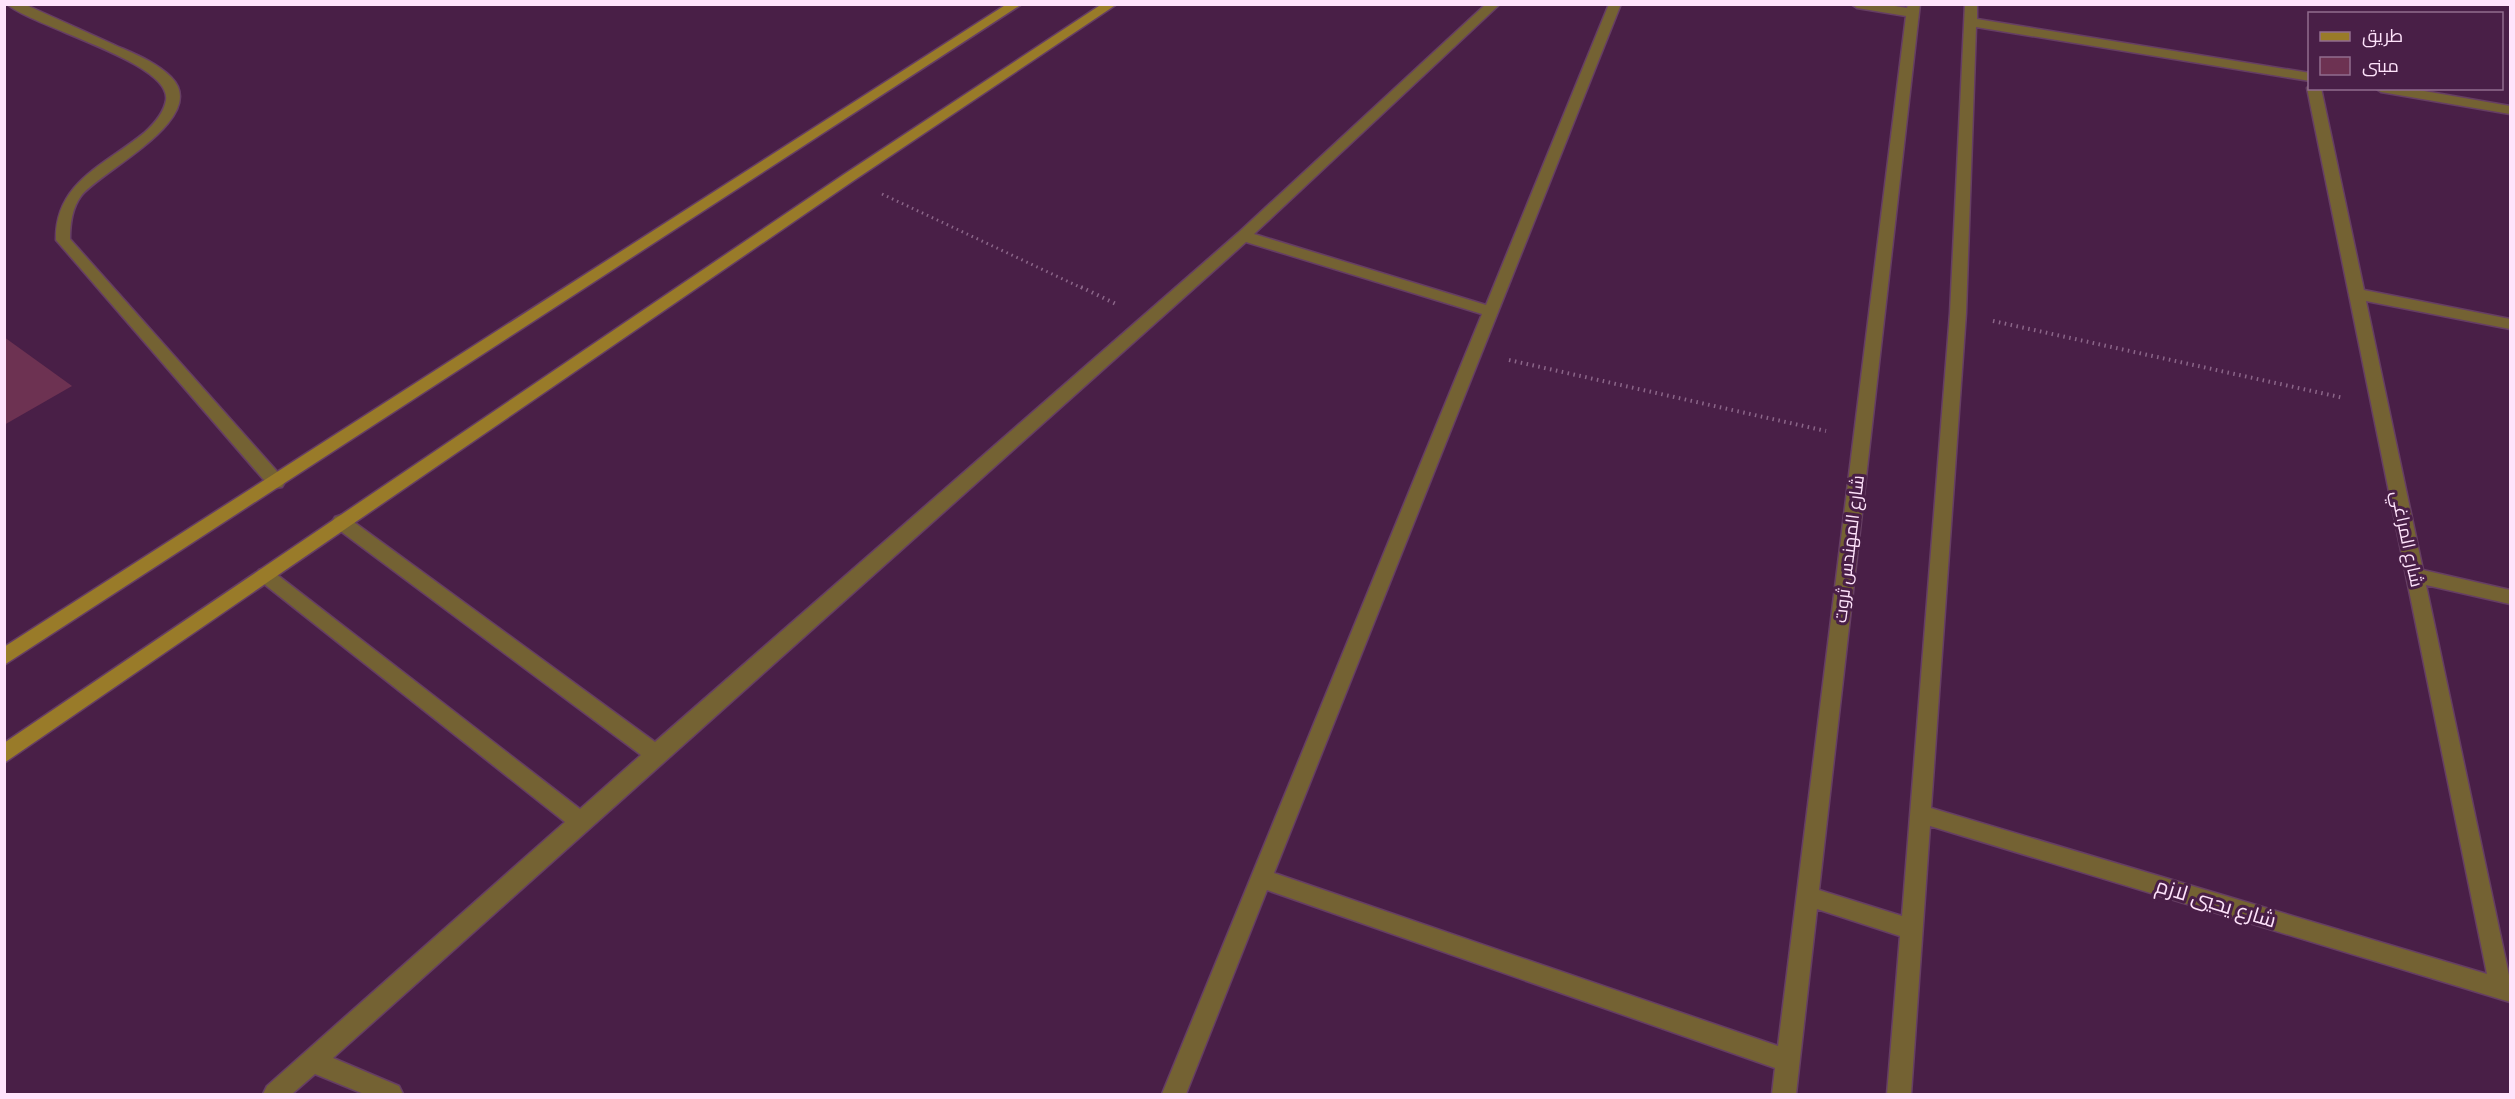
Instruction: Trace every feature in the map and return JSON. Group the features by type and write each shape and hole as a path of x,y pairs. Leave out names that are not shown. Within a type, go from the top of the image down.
{"street":[{"path":"13,4 146,64 160,72 169,81 173,93 166,120 153,134 82,186 69,204 62,223 63,240 276,482"},
{"path":"4,657 1016,4"},
{"path":"4,754 848,178 1111,4"},
{"path":"275,1095 580,821 1243,236 1494,4"},
{"path":"1174,1095 1476,353 1615,4"},
{"path":"1857,4 1913,9"},
{"name":"شارع المهندس ثروت","path":"1785,1095 1913,9"},
{"path":"1899,1095 1958,313 1970,13 2308,77"},
{"name":"شارع المراغي","path":"2314,90 2415,575 2506,991"},
{"path":"2392,90 2511,110"},
{"path":"1243,236 1492,312"},
{"path":"2356,294 2511,324"},
{"path":"341,522 656,754"},
{"path":"265,575 580,821"},
{"path":"2415,575 2511,597"},
{"name":"شارع يحيي لازم","path":"1921,814 2506,991"},
{"path":"1263,879 1789,1061"},
{"path":"1807,896 1911,929"},
{"path":"313,1061 391,1095"}],"path":[{"path":"848,178 1149,319"},
{"path":"1958,313 2380,405"},
{"path":"1476,353 1862,439"}],"building":[{"path":"4,337 72,386 4,425"}]}
